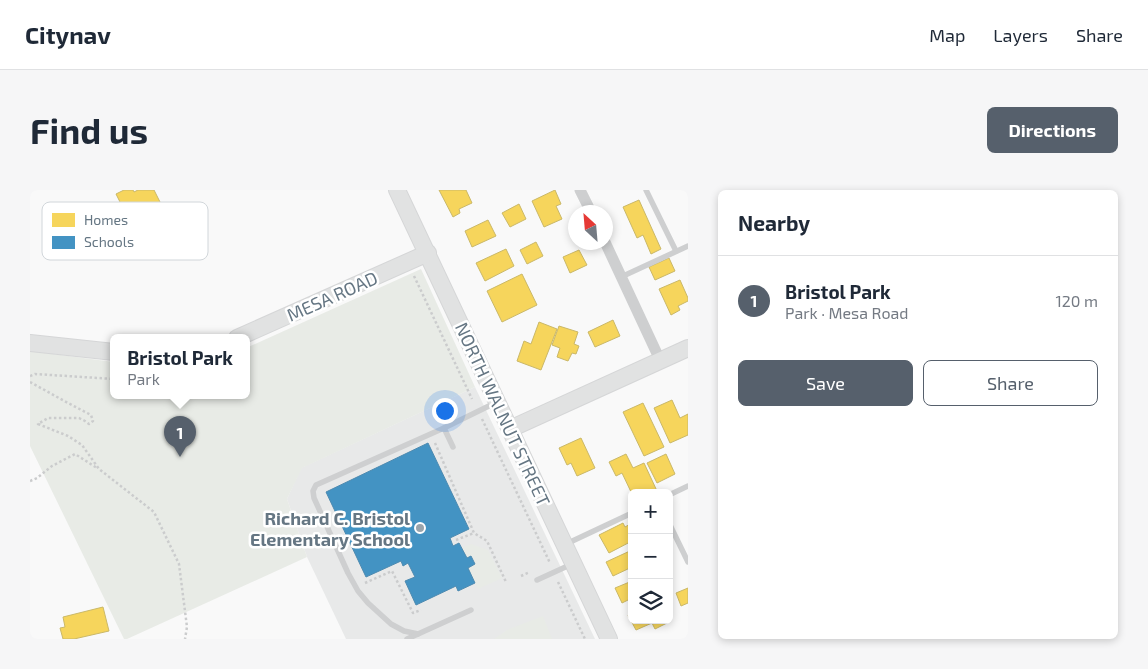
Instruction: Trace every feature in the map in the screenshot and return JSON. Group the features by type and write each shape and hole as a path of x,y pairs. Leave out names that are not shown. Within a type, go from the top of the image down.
{"main road":[{"name":"NORTH WALNUT STREET","path":"397,190 609,639"},
{"name":"MESA ROAD","path":"246,334 428,253"},
{"path":"30,343 110,352"},
{"path":"510,429 688,348"}],"street":[{"path":"580,190 588,205"},
{"path":"609,250 660,360"}],"lane":[{"path":"646,190 676,252"},
{"path":"621,278 688,246"},
{"path":"418,634 404,631 391,624 358,591 348,574 314,498 313,491 316,486 497,402"},
{"path":"444,428 453,447"},
{"path":"673,493 688,486"},
{"path":"564,545 628,515"},
{"path":"673,531 688,562"},
{"path":"538,580 573,564"},
{"path":"407,639 471,610"}],"path":[{"path":"411,270 472,399"},
{"path":"30,376 35,374 110,379"},
{"path":"30,382 92,415 93,421 89,424 78,418 48,418 38,424 68,436 82,445 99,469"},
{"path":"481,416 585,639"},
{"path":"430,434 474,533 487,541 506,582"},
{"path":"30,482 52,466 75,454 99,469 154,512 180,564 187,627 185,639"},
{"path":"456,540 474,533"},
{"path":"365,583 392,571 413,613 421,610"}],"shaded area":[{"path":"421,269 475,387 302,468 287,499 307,557 124,639 30,446 30,351 110,361 110,399 250,399 250,346"},
{"name":"Richard C. Bristol Elementary School","path":"475,387 595,639 346,639 307,557 287,499 301,468"},
{"path":"471,544 488,550 502,578 478,589 468,568 467,558 462,548"},
{"path":"543,616 552,639 494,639 507,630"}],"building: Homes":[{"path":"124,190 133,190 134,192 138,190 154,190 160,202 120,202 116,194"},
{"path":"439,190 466,190 472,203 459,209 460,213 453,217"},
{"path":"555,190 561,204 556,206 562,219 544,227 532,201"},
{"path":"639,200 661,249 651,254 643,235 637,238 623,207"},
{"path":"519,204 526,219 510,227 502,213"},
{"path":"488,220 496,236 472,247 465,231"},
{"path":"536,242 543,256 527,264 520,250"},
{"path":"506,249 514,266 485,281 476,263"},
{"path":"579,250 587,265 570,273 563,257"},
{"path":"669,258 675,271 655,280 649,267"},
{"path":"522,274 537,305 502,322 487,291"},
{"path":"680,280 688,301 678,306 680,310 671,315 659,289"},
{"path":"613,320 620,336 595,347 588,332"},
{"path":"539,322 557,329 541,370 517,361 524,341 531,344"},
{"path":"559,326 578,332 574,344 579,346 576,354 572,353 568,361 557,357 560,348 552,345"},
{"path":"672,400 680,418 688,414 688,435 670,443 654,408"},
{"path":"643,403 664,447 644,456 623,412"},
{"path":"581,438 595,468 577,476 571,463 567,465 559,448"},
{"path":"626,454 633,468 644,463 656,489 630,489 622,473 616,476 609,462"},
{"path":"666,454 675,474 657,483 647,463"},
{"path":"623,523 625,527 628,525 628,543 609,553 599,535"},
{"path":"628,552 628,569 613,576 606,562"},
{"path":"628,583 628,600 622,603 615,588"},
{"path":"688,588 688,603 681,606 676,593"},
{"path":"103,607 109,631 74,639 63,639 60,628 65,627 63,617"},
{"path":"633,624 650,624 636,630"},
{"path":"652,624 665,624 655,629"}],"building: Schools":[{"name":"Richard C. Bristol Elementary School","path":"428,443 469,529 450,538 453,546 459,543 467,558 471,556 475,564 468,568 475,583 458,591 456,586 416,605 405,581 415,577 408,563 403,566 401,561 366,577 326,492"}],"place":[{"name":"Bristol Park","path":"180,457"},
{"name":"Richard C. Bristol Elementary School","path":"420,528"}]}
